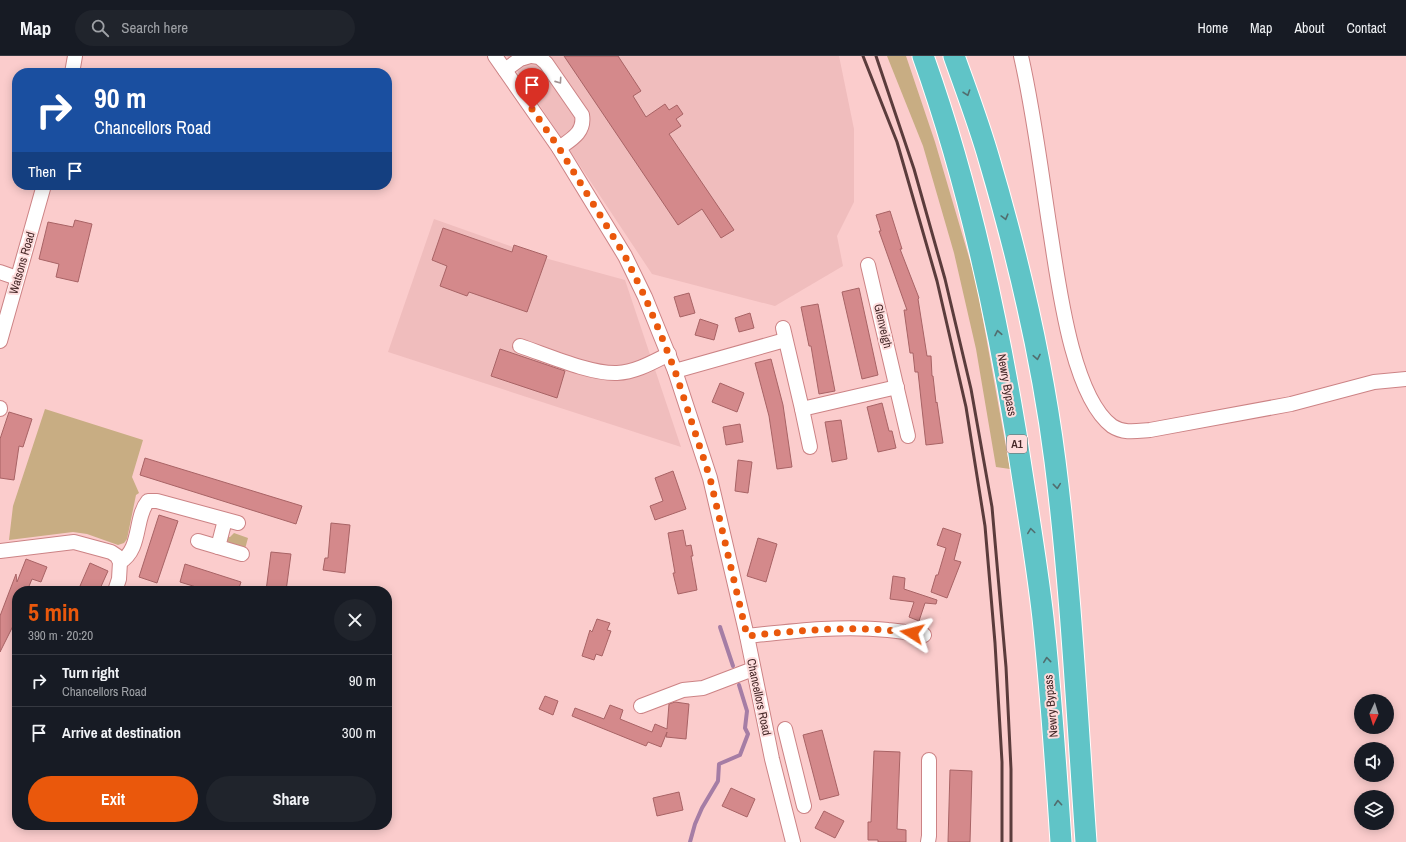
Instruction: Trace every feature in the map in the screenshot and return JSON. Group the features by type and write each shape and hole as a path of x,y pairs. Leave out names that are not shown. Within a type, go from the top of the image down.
{"highway":[{"name":"Newry Bypass","path":"923,56 938,98 964,185 990,290 1007,381 1029,517 1042,616 1052,712 1061,842"},
{"name":"Newry Bypass","path":"954,56 989,158 1011,237 1039,364 1055,460 1066,567 1086,842"}],"street":[{"path":"73,68 75,56"},
{"name":"Chancellors Road","path":"495,56 559,148 625,256 645,297 669,354 710,478 747,636 776,776 793,842"},
{"path":"505,70 520,59 531,56 539,57 546,64 582,114 583,122 579,133 559,148"},
{"path":"1021,56 1063,312 1078,369 1086,390 1098,410 1113,426 1127,432 1150,430 1291,404 1374,382 1406,379"},
{"name":"Watsons Road","path":"0,341 43,190"},
{"name":"Glenveigh","path":"868,265 908,436"},
{"path":"0,272 17,278"},
{"path":"675,371 784,334 810,447"},
{"path":"520,346 587,368 617,373 643,367 669,354"},
{"path":"802,409 897,387"},
{"path":"120,562 133,550 136,534 148,501 157,501 231,522 218,547"},
{"path":"198,541 242,554"},
{"path":"0,551 74,542 111,552 117,556 120,562 119,586"},
{"path":"747,636 803,630 859,628 924,635"},
{"path":"641,706 683,690 702,688 753,669"},
{"path":"785,728 804,806"},
{"path":"928,842 929,760"},
{"path":"776,776 796,771"}],"shaded area":[{"path":"507,56 839,56 854,129 854,202 837,236 843,266 775,306 652,274"},
{"path":"887,56 906,56 935,142 976,281 1010,469 996,467 976,349 954,253 923,146"},
{"path":"434,219 541,257 625,280 681,447 388,352"},
{"path":"45,409 143,440 132,477 139,493 136,495 127,539 124,543 118,545 87,534 73,532 9,540 13,506"},
{"path":"234,533 248,538 245,549 228,542 226,537 230,537"}],"building":[{"path":"564,56 618,56 641,91 633,96 646,117 665,104 669,110 677,105 683,114 676,119 681,126 669,134 734,230 721,238 702,209 678,225"},
{"path":"890,211 902,249 900,249 919,298 927,356 931,356 932,376 943,443 926,445 918,372 915,372 913,353 910,353 904,310 907,310 879,231 881,231 876,215"},
{"path":"75,220 92,224 78,282 56,277 59,264 39,259 48,222 73,227"},
{"path":"443,228 512,252 514,245 547,256 527,312 469,292 467,296 440,286 447,266 432,260"},
{"path":"859,288 878,375 862,379 842,292"},
{"path":"689,293 695,313 680,317 674,297"},
{"path":"818,304 835,391 819,394 811,346 809,346 801,307"},
{"path":"750,313 754,328 739,332 735,318"},
{"path":"700,319 718,325 714,340 695,335"},
{"path":"500,349 565,371 557,398 491,376"},
{"path":"771,359 783,405 792,467 777,469 769,416 755,363"},
{"path":"720,383 744,393 737,412 712,402"},
{"path":"882,403 889,431 892,431 896,448 878,452 867,407"},
{"path":"9,412 32,419 23,447 19,446 14,480 0,478 0,439"},
{"path":"841,420 847,459 832,462 825,422"},
{"path":"740,424 743,442 726,445 723,427"},
{"path":"145,458 302,506 296,524 140,475"},
{"path":"738,460 752,462 748,493 735,491"},
{"path":"673,471 686,509 655,520 650,506 663,501 655,478"},
{"path":"159,515 178,521 157,583 139,577"},
{"path":"331,523 350,525 345,573 323,570 325,558 328,558"},
{"path":"943,528 961,534 954,560 961,562 947,598 931,592 946,548 937,545"},
{"path":"683,530 686,546 691,545 693,556 691,556 697,590 678,594 673,573 675,573 668,533"},
{"path":"758,538 777,544 766,582 747,576"},
{"path":"271,552 291,554 287,586 267,586"},
{"path":"26,559 47,567 41,582 32,579 29,586 12,586 12,628 0,652 0,616 16,574 17,582"},
{"path":"90,563 108,571 101,586 80,586"},
{"path":"185,564 241,582 240,586 193,586 180,582"},
{"path":"893,576 905,578 904,589 937,600 936,604 925,603 919,621 909,617 914,602 890,599"},
{"path":"597,619 610,623 607,630 611,631 602,656 596,654 594,660 582,656 590,630 592,632"},
{"path":"545,696 558,701 553,715 539,709"},
{"path":"675,702 689,704 686,739 666,737 667,732 661,747 648,742 646,746 572,716 575,708 604,719 610,705 623,710 620,719 652,732 655,724 667,729 669,704"},
{"path":"822,730 839,795 820,800 803,735"},
{"path":"874,751 900,752 897,829 906,830 906,842 878,842 878,840 868,840 868,822 871,822"},
{"path":"950,770 972,771 970,842 948,842"},
{"path":"731,788 755,799 747,817 722,806"},
{"path":"679,792 683,810 657,816 653,798"},
{"path":"824,811 844,821 835,838 815,828"}],"waterway":[{"path":"720,627 733,666"},
{"path":"690,842 695,824 702,808 718,781 719,764 740,755 748,734 745,728 747,711 739,685"}],"railway":[{"path":"863,56 897,142 937,281 966,407 985,526 995,643 1002,762 1002,842"},
{"path":"876,56 914,169 945,279 971,389 992,507 1006,667 1011,769 1011,842"}],"route":[{"path":"532,109 559,148 625,256 645,297 663,340 675,371 710,478 747,636 803,630 859,628 912,633"}]}
